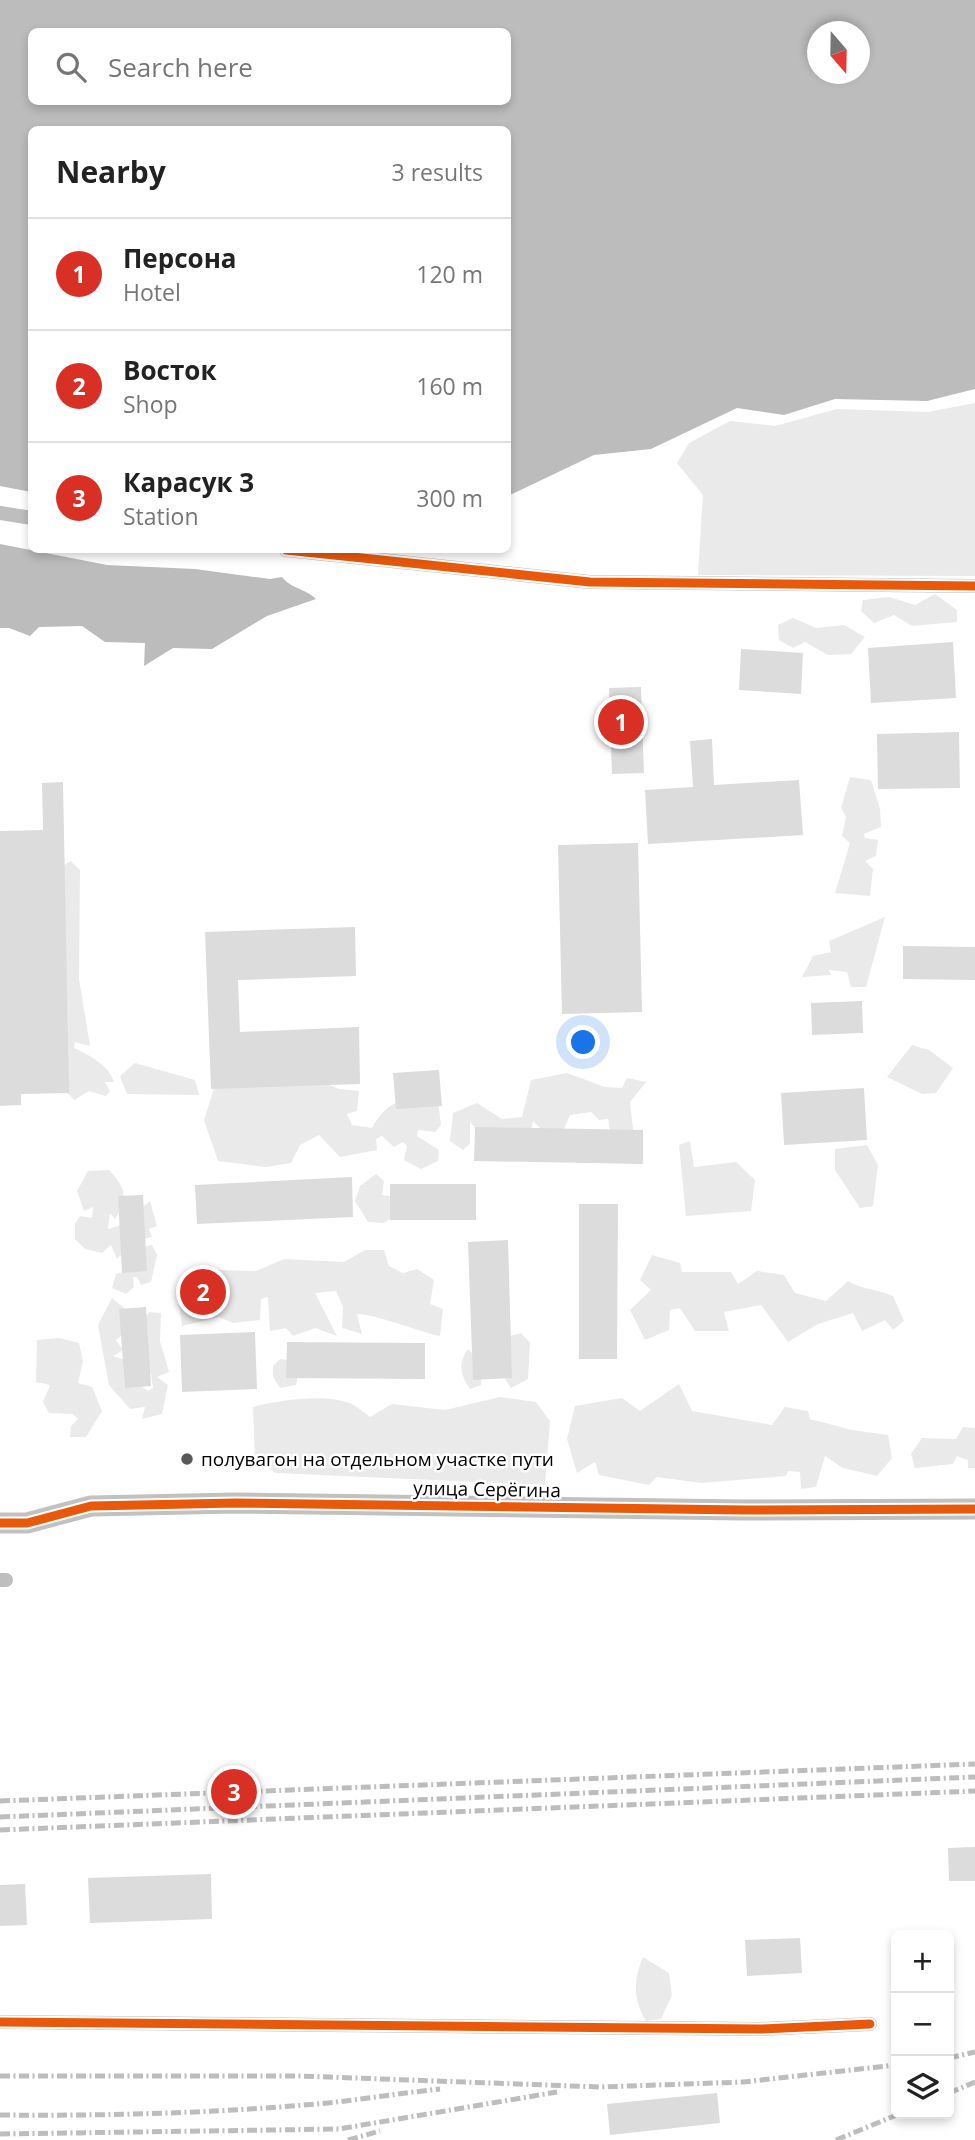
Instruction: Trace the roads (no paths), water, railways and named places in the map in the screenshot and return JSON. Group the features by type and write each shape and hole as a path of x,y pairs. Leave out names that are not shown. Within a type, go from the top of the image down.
{"street":[{"path":"0,513 28,516"},
{"path":"314,553 590,582 975,586"},
{"name":"улица Серёгина","path":"0,1523 27,1523 91,1506 222,1503 744,1510 975,1509"},
{"path":"0,2022 761,2029 870,2024"}],"railway":[{"path":"0,1801 975,1764"},
{"path":"0,1817 975,1777"},
{"path":"0,1830 975,1791"},
{"path":"954,2057 975,2052"},
{"path":"0,2076 300,2076 600,2087 743,2082 891,2066"},
{"path":"954,2091 975,2082"},
{"path":"0,2115 246,2109 328,2103 440,2089"},
{"path":"0,2134 339,2129 557,2092"},
{"path":"836,2140 891,2117"},
{"path":"348,2140 380,2131"}],"place":[{"name":"Персона","path":"621,722"},
{"name":"Восток","path":"203,1292"},
{"name":"полувагон на отдельном участке пути","path":"187,1459"},
{"name":"Карасук 3","path":"234,1792"}]}
